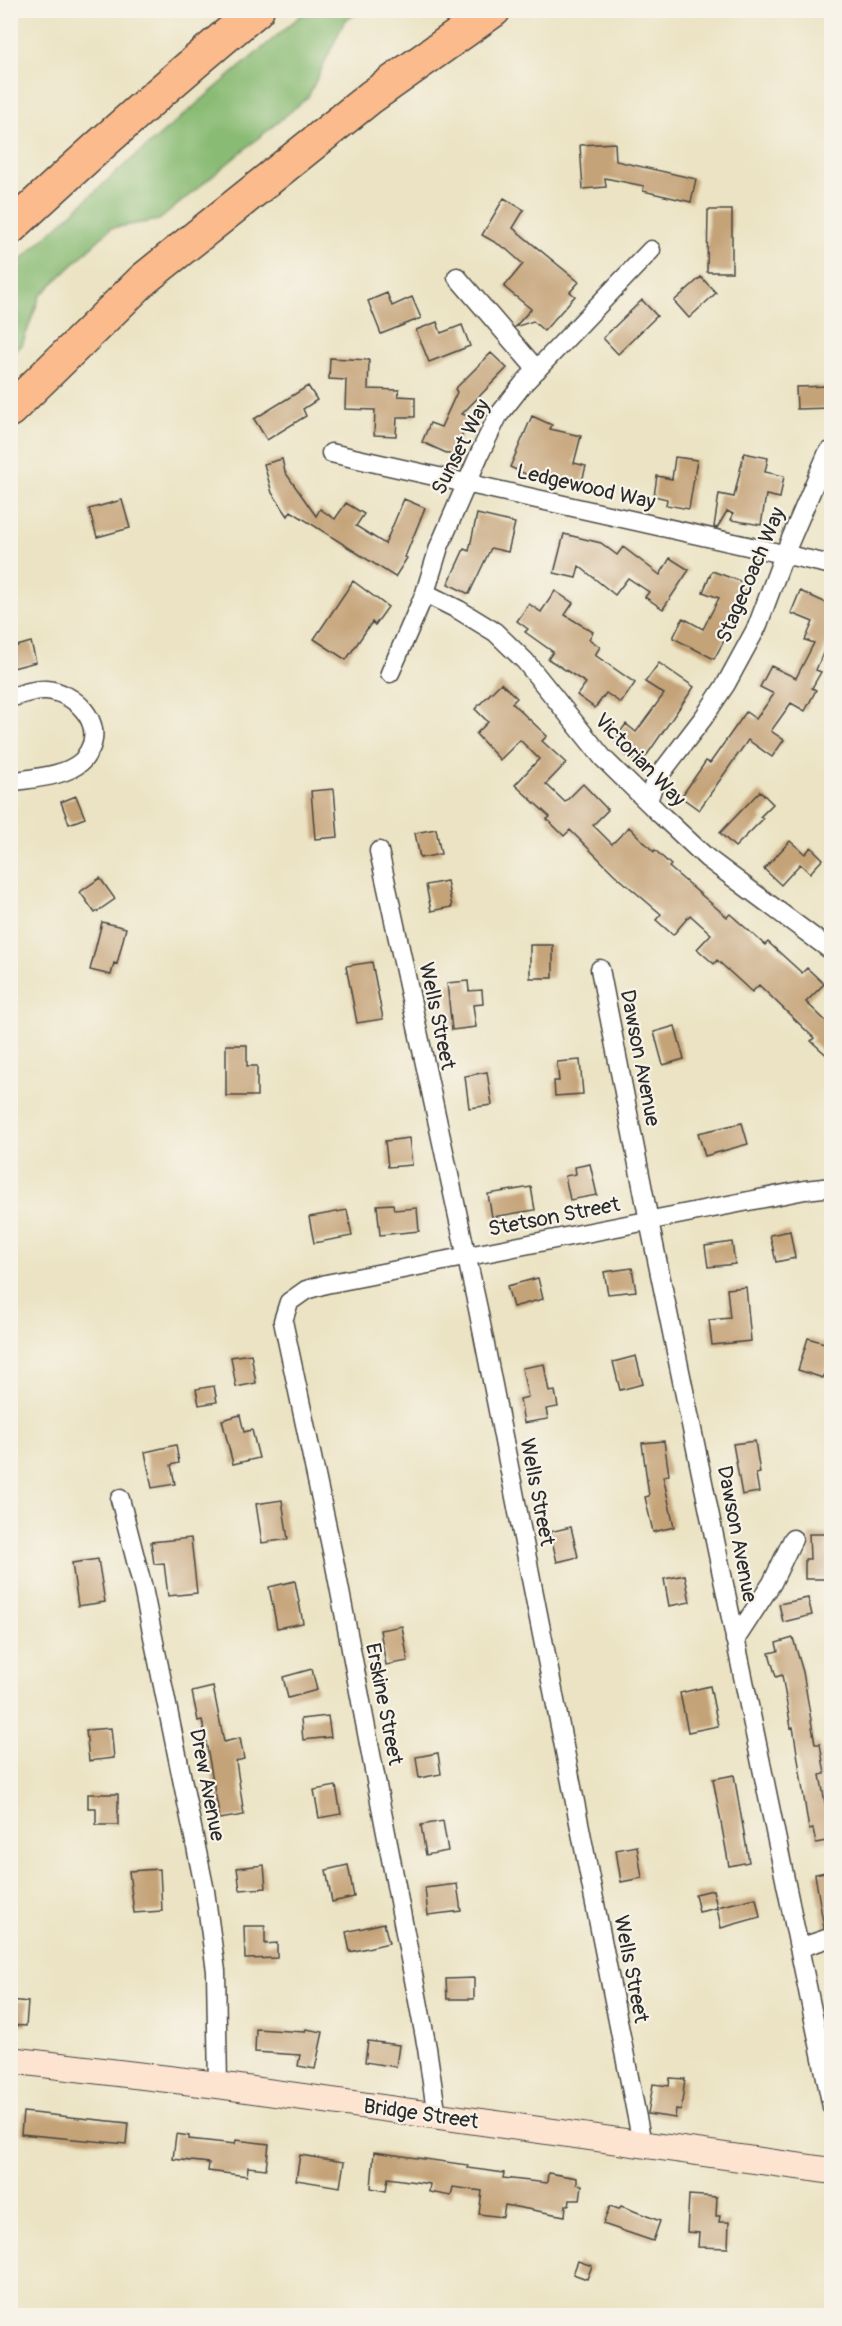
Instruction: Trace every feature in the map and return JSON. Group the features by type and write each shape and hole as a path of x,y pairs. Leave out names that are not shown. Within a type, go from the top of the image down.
{"highway":[{"path":"10,228 131,117 257,10"},
{"path":"10,410 144,279 371,97 494,10"}],"street":[{"name":"Sunset Way","path":"390,673 425,593 439,547 498,416 537,370 651,250"},
{"path":"457,277 537,370"},
{"name":"Stagecoach Way","path":"648,801 655,781 726,684 757,627 784,555 828,452"},
{"name":"Ledgewood Way","path":"331,453 831,565"},
{"name":"Victorian Way","path":"425,593 495,632 525,662 603,758 707,858 831,951"},
{"path":"10,698 45,690 67,695 84,708 92,725 92,744 82,762 64,772 10,782"},
{"name":"Wells Street","path":"379,851 478,1309 642,2143"},
{"name":"Dawson Avenue","path":"600,969 649,1221 831,2108"},
{"name":"Stetson Street","path":"289,1302 306,1290 326,1284 831,1186"},
{"name":"Erskine Street","path":"289,1302 283,1321 334,1560 427,2048 437,2117"},
{"name":"Drew Avenue","path":"120,1499 143,1588 205,1890 216,1971 218,2085"},
{"path":"735,1640 772,1583 794,1539"},
{"path":"799,1948 831,1937"},
{"name":"Bridge Street","path":"10,2060 218,2085 831,2171"}],"green space":[{"path":"306,11 362,11 345,20 308,97 159,220 111,228 40,296 22,345 11,355 11,269 111,177"}],"building":[{"path":"615,143 616,161 696,179 691,202 643,191 644,186 605,178 606,187 583,189 580,145"},
{"path":"504,198 524,210 513,228 579,282 570,292 575,296 544,331 533,321 515,327 531,309 504,287 523,264 505,248 482,235"},
{"path":"708,210 732,210 732,272 707,272"},
{"path":"701,277 716,293 689,318 674,301"},
{"path":"387,293 392,306 412,297 421,318 381,334 368,301"},
{"path":"642,300 657,316 618,354 603,338"},
{"path":"437,322 441,333 462,325 470,346 429,362 416,330"},
{"path":"491,353 507,368 462,414 470,417 453,456 422,442 430,423 441,427 457,392 455,389"},
{"path":"330,358 369,360 368,389 399,390 398,396 415,397 415,417 397,417 396,436 374,435 375,410 345,409 346,380 329,379"},
{"path":"308,386 317,400 303,409 306,416 267,440 254,419"},
{"path":"831,386 831,408 797,409 796,387"},
{"path":"532,416 552,425 550,429 581,436 574,463 586,466 581,485 531,474 530,476 510,467"},
{"path":"744,453 768,458 765,472 784,476 780,498 766,495 761,525 731,520 733,514 727,511 717,528 714,527 719,494 734,497"},
{"path":"675,457 697,460 689,509 666,505 667,499 654,496 657,476 672,479"},
{"path":"282,459 285,472 316,516 320,509 335,519 346,503 364,514 356,526 385,544 404,499 425,508 405,557 407,558 395,577 291,511 288,516 272,493 264,464"},
{"path":"122,500 130,528 97,537 89,509"},
{"path":"477,514 515,523 508,552 491,548 469,594 448,584 464,549 469,551"},
{"path":"564,534 601,543 617,555 623,547 660,575 670,558 689,570 663,609 645,597 649,592 628,578 615,595 579,566 576,578 554,573"},
{"path":"712,571 748,584 740,605 721,637 725,639 714,659 673,638 683,618 703,629 719,598 703,592"},
{"path":"353,581 388,607 375,625 372,622 346,660 314,639"},
{"path":"555,591 573,603 565,615 593,632 589,639 600,647 595,655 635,683 621,703 606,693 595,708 577,695 586,683 548,659 553,652 525,632 528,629 517,621 529,604 541,612"},
{"path":"800,591 831,605 831,634 816,670 821,672 812,688 816,690 805,711 791,703 771,731 784,740 772,757 748,740 699,810 681,797 706,761 710,763 746,712 756,719 774,694 760,687 771,666 796,678 814,643 805,640 813,622 791,613"},
{"path":"31,642 36,662 13,668 10,648"},
{"path":"659,663 694,687 640,765 622,752 624,749 614,740 626,724 636,732 664,694 645,682"},
{"path":"501,683 517,698 512,703 547,736 542,741 566,763 546,784 565,802 583,784 608,810 593,825 612,844 629,827 671,865 669,867 727,917 730,914 765,945 768,942 802,973 807,968 824,984 806,1002 831,1026 831,1059 811,1041 814,1038 759,985 752,992 717,960 714,964 697,949 711,934 690,915 673,935 656,920 661,914 614,874 570,830 564,836 547,819 550,817 515,785 539,759 520,740 500,760 476,734 488,722 475,709"},
{"path":"334,789 338,837 315,839 311,791"},
{"path":"760,791 773,804 760,817 763,819 735,847 720,833"},
{"path":"76,796 85,818 69,824 61,802"},
{"path":"436,829 441,854 420,858 415,833"},
{"path":"790,841 805,854 811,847 823,859 810,873 800,864 781,885 764,869"},
{"path":"100,878 115,899 95,913 80,892"},
{"path":"447,881 452,907 431,911 426,885"},
{"path":"102,922 126,928 117,964 114,963 111,975 90,970"},
{"path":"530,945 553,945 553,978 530,978"},
{"path":"372,962 383,1019 357,1023 346,966"},
{"path":"468,981 469,991 482,990 483,1004 473,1005 476,1027 452,1030 447,983"},
{"path":"675,1026 684,1059 663,1065 654,1032"},
{"path":"226,1045 247,1045 247,1066 257,1066 257,1096 226,1096"},
{"path":"580,1060 583,1094 555,1096 554,1081 559,1081 557,1062"},
{"path":"487,1072 492,1105 469,1108 465,1076"},
{"path":"742,1123 748,1144 705,1156 698,1133"},
{"path":"409,1138 412,1165 388,1167 385,1141"},
{"path":"590,1164 597,1195 570,1200 565,1176 576,1174 575,1167"},
{"path":"531,1187 535,1210 492,1217 488,1194"},
{"path":"393,1204 394,1210 417,1208 419,1231 380,1235 377,1205"},
{"path":"347,1210 352,1236 314,1243 309,1217"},
{"path":"790,1231 795,1258 776,1262 770,1235"},
{"path":"732,1242 735,1264 708,1267 705,1246"},
{"path":"632,1268 636,1291 608,1294 604,1272"},
{"path":"538,1278 543,1299 513,1307 507,1286"},
{"path":"746,1287 751,1341 712,1345 709,1320 730,1318 727,1289"},
{"path":"808,1338 831,1345 831,1353 823,1378 798,1370"},
{"path":"251,1354 256,1383 236,1387 231,1357"},
{"path":"636,1356 643,1384 620,1390 613,1362"},
{"path":"544,1364 549,1392 555,1391 558,1407 546,1409 548,1419 524,1423 520,1399 528,1397 522,1368"},
{"path":"214,1386 217,1402 199,1405 196,1389"},
{"path":"240,1415 244,1432 252,1430 259,1458 233,1464 222,1420"},
{"path":"664,1441 669,1475 663,1476 674,1527 653,1532 645,1497 649,1496 642,1443"},
{"path":"755,1441 760,1473 756,1474 759,1492 742,1495 733,1444"},
{"path":"176,1445 179,1463 171,1465 175,1484 152,1488 145,1452"},
{"path":"282,1500 288,1539 262,1543 256,1504"},
{"path":"571,1527 578,1557 557,1562 550,1532"},
{"path":"809,1534 827,1534 828,1579 805,1579 805,1559 810,1559"},
{"path":"191,1538 197,1593 168,1596 164,1563 154,1564 151,1542"},
{"path":"98,1559 105,1602 78,1606 72,1563"},
{"path":"685,1575 690,1602 669,1606 664,1579"},
{"path":"295,1581 303,1623 277,1628 269,1587"},
{"path":"808,1598 812,1615 783,1622 779,1604"},
{"path":"402,1626 408,1661 386,1665 380,1630"},
{"path":"793,1638 803,1672 815,1744 820,1744 825,1774 820,1775 829,1825 831,1825 831,1840 816,1843 813,1829 809,1830 793,1727 791,1728 782,1675 776,1677 769,1653 778,1651 776,1643"},
{"path":"312,1669 317,1690 288,1698 283,1677"},
{"path":"710,1686 718,1726 688,1732 680,1693"},
{"path":"213,1687 224,1742 240,1738 244,1759 236,1761 244,1815 220,1819 202,1720 198,1721 192,1692"},
{"path":"328,1716 331,1737 303,1740 301,1719"},
{"path":"111,1728 114,1758 89,1761 86,1730"},
{"path":"438,1753 441,1774 419,1778 416,1757"},
{"path":"734,1775 749,1862 729,1866 713,1779"},
{"path":"336,1786 341,1814 319,1818 314,1790"},
{"path":"88,1794 118,1794 118,1825 96,1825 96,1808 88,1808"},
{"path":"443,1821 448,1851 426,1855 421,1825"},
{"path":"637,1846 642,1878 621,1882 616,1850"},
{"path":"264,1865 266,1888 240,1890 237,1868"},
{"path":"348,1865 354,1897 332,1902 326,1870"},
{"path":"160,1869 162,1911 134,1913 129,1871"},
{"path":"831,1871 831,1926 824,1928 815,1874"},
{"path":"457,1884 461,1911 428,1915 425,1888"},
{"path":"713,1890 717,1907 756,1898 760,1917 721,1928 717,1908 699,1912 695,1894"},
{"path":"384,1923 389,1943 350,1952 346,1932"},
{"path":"244,1926 265,1926 265,1944 277,1943 277,1958 245,1959"},
{"path":"474,1978 474,1999 447,1999 446,1979"},
{"path":"10,2000 28,2002 26,2026 10,2025"},
{"path":"256,2029 305,2032 306,2029 323,2032 315,2069 298,2066 300,2055 255,2052"},
{"path":"368,2041 399,2045 396,2067 365,2062"},
{"path":"670,2078 685,2079 681,2110 676,2109 675,2118 648,2114 653,2084 669,2086"},
{"path":"23,2112 128,2123 126,2144 21,2134"},
{"path":"176,2134 189,2136 189,2139 235,2144 236,2140 269,2144 266,2169 248,2167 247,2176 208,2171 209,2163 173,2159"},
{"path":"374,2152 468,2165 467,2168 504,2173 503,2178 547,2183 548,2173 577,2178 577,2184 582,2185 580,2200 570,2200 569,2205 566,2205 565,2216 505,2205 503,2217 479,2214 482,2191 453,2187 451,2196 429,2192 430,2184 388,2178 386,2191 371,2188"},
{"path":"300,2155 344,2162 340,2187 296,2180"},
{"path":"689,2195 717,2197 716,2216 720,2216 719,2222 729,2222 728,2248 698,2247 699,2233 687,2232"},
{"path":"610,2206 619,2209 621,2206 660,2221 653,2241 603,2224"},
{"path":"578,2261 592,2266 587,2279 573,2274"}]}
